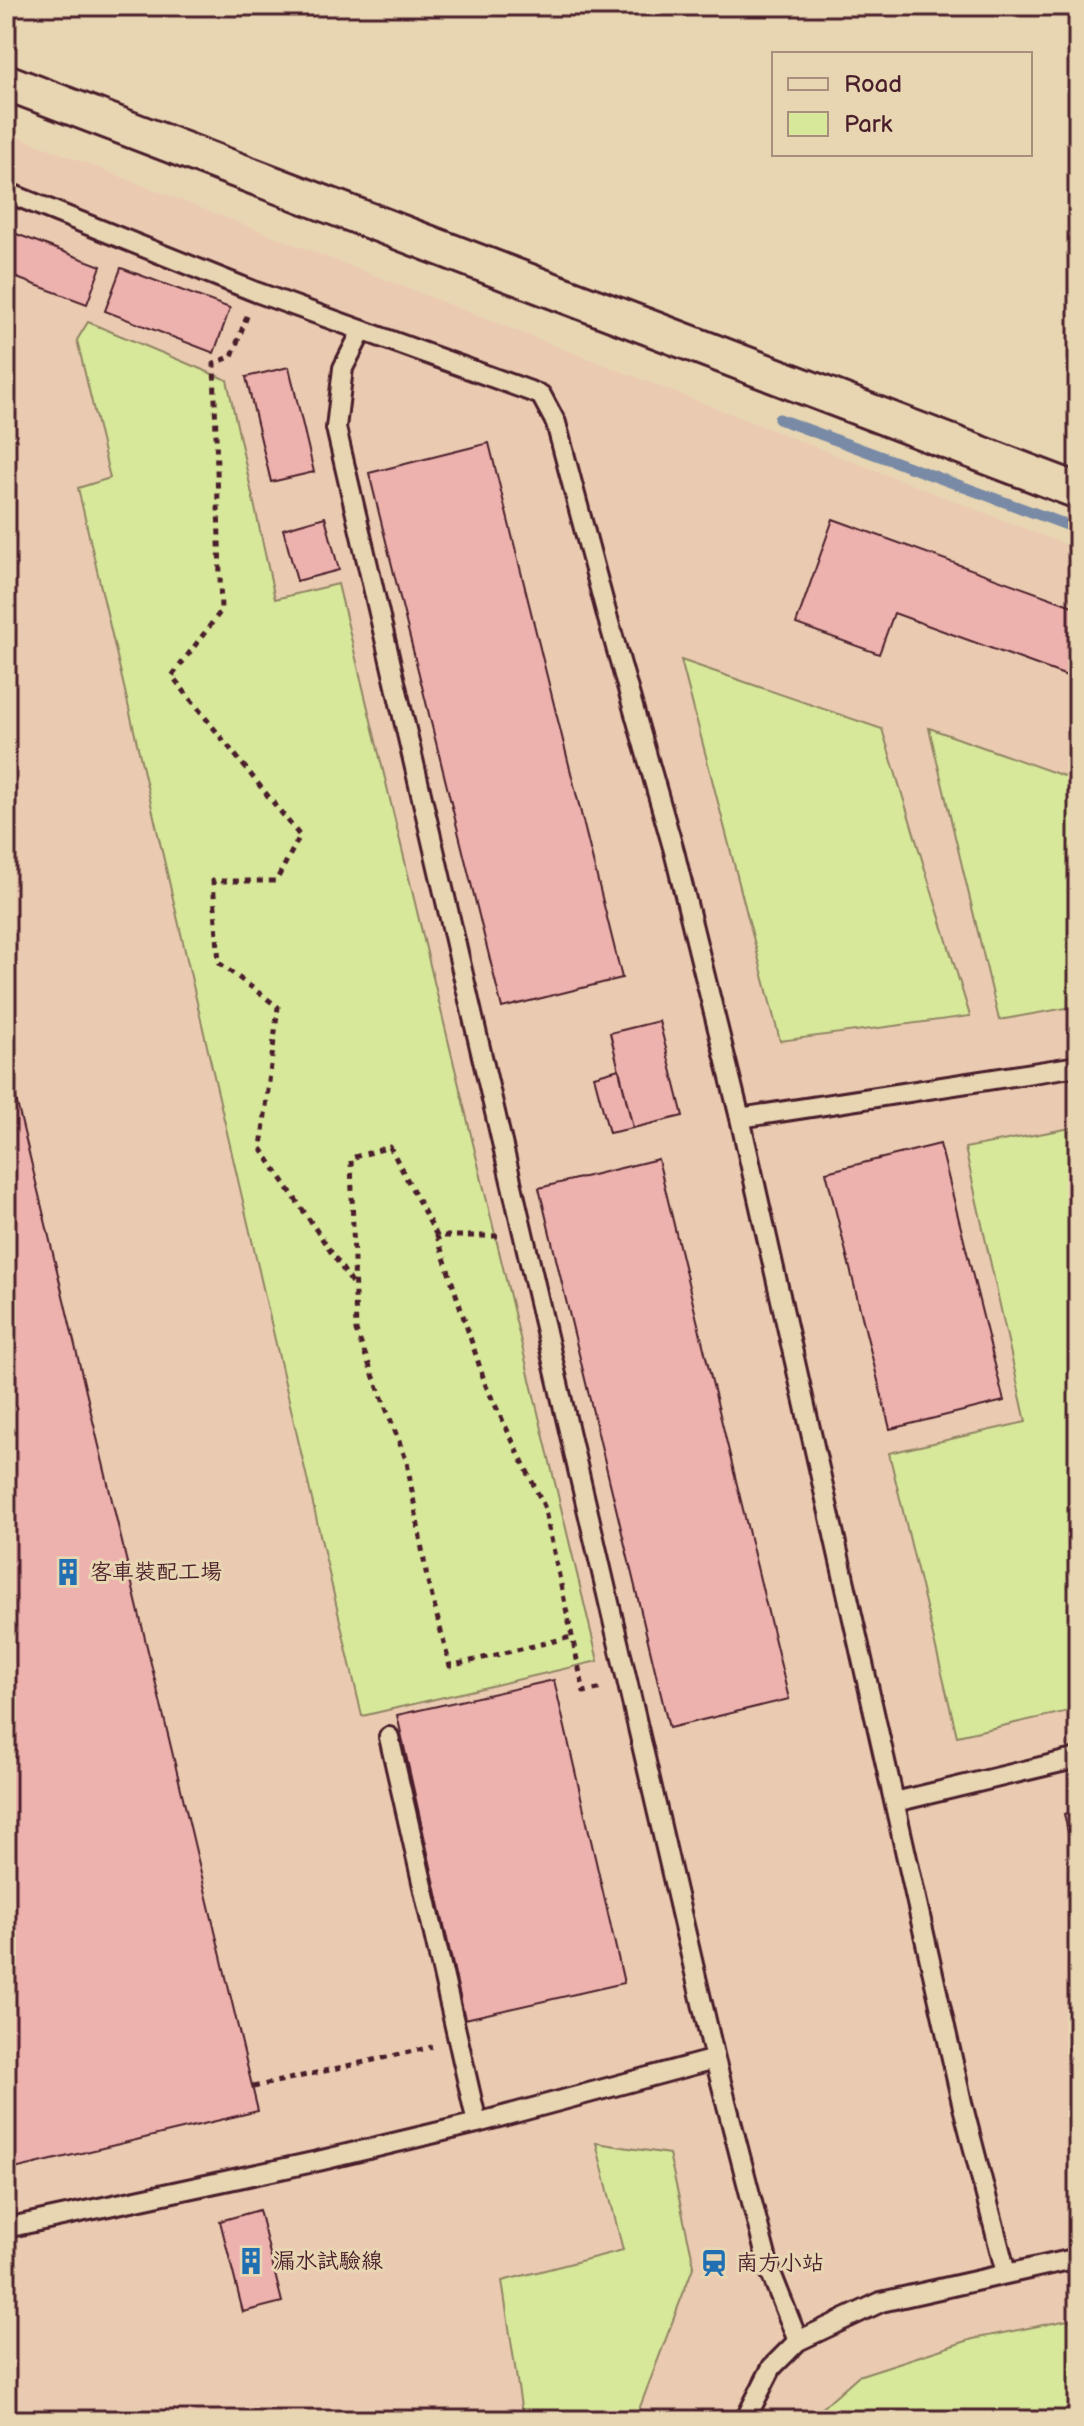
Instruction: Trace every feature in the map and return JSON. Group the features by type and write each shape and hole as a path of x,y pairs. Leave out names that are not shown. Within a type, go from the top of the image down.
{"street":[{"path":"6,82 1078,491"}],"lane":[{"path":"6,192 256,292 541,395 556,423 674,851 740,1118 963,2107 1006,2273"},
{"path":"362,331 343,368 336,428 715,2059 765,2254 798,2341"},
{"path":"740,1118 1078,1066"},
{"path":"389,1737 477,2123"},
{"path":"895,1802 1078,1758"},
{"path":"6,2228 318,2161 477,2123 715,2059"},
{"path":"745,2420 772,2367 798,2341 881,2302 1078,2258"}],"path":[{"path":"256,292 232,356 214,364 221,611 172,676 300,836 276,881 213,881 219,963 278,1007 261,1148 354,1286"},
{"path":"571,1637 450,1666 427,1578 407,1462 356,1331 351,1158 390,1147 437,1236 486,1386 544,1506 584,1692 627,1683"},
{"path":"437,1236 506,1236 523,1232"},
{"path":"253,2087 439,2045"}],"shaded area":[{"path":"6,132 1078,549 1078,2318 973,2339 858,2376 808,2420 6,2420"}],"green space":[{"path":"88,322 227,380 275,599 338,584 598,1661 362,1716 78,488 110,478 77,340"},
{"path":"681,660 882,729 970,1016 780,1041"},
{"path":"929,728 1078,781 1078,1006 999,1020"},
{"path":"1071,1128 1078,1157 1078,1709 957,1736 889,1453 1026,1422 965,1148"},
{"path":"596,2143 669,2154 694,2265 635,2420 523,2420 502,2281 623,2250"},
{"path":"1078,2318 1078,2420 808,2420 858,2376 973,2339"}],"building":[{"path":"6,230 101,266 87,304 6,274"},
{"path":"121,268 230,308 214,353 105,311"},
{"path":"289,367 314,472 271,482 246,377"},
{"path":"489,443 622,978 502,1008 369,473"},
{"path":"325,517 339,570 297,581 283,529"},
{"path":"833,519 1078,608 1078,680 894,613 879,654 796,624"},
{"path":"659,1021 683,1116 633,1128 610,1033"},
{"name":"客車裝配工場","path":"6,1057 258,2111 6,2171"},
{"path":"619,1069 633,1128 609,1133 594,1076"},
{"path":"940,1144 1004,1401 890,1429 826,1172"},
{"path":"658,1159 789,1699 669,1728 539,1188"},
{"path":"554,1680 624,1983 465,2019 397,1715"},
{"path":"1078,1811 1078,1876 1064,1814"},
{"name":"漏水試驗線","path":"259,2210 282,2302 243,2312 220,2221"}],"waterway":[{"path":"779,419 1078,529"}],"place":[{"name":"客車裝配工場","path":"68,1572"},
{"name":"漏水試驗線","path":"251,2261"},
{"name":"南方小站","path":"714,2263"}]}
